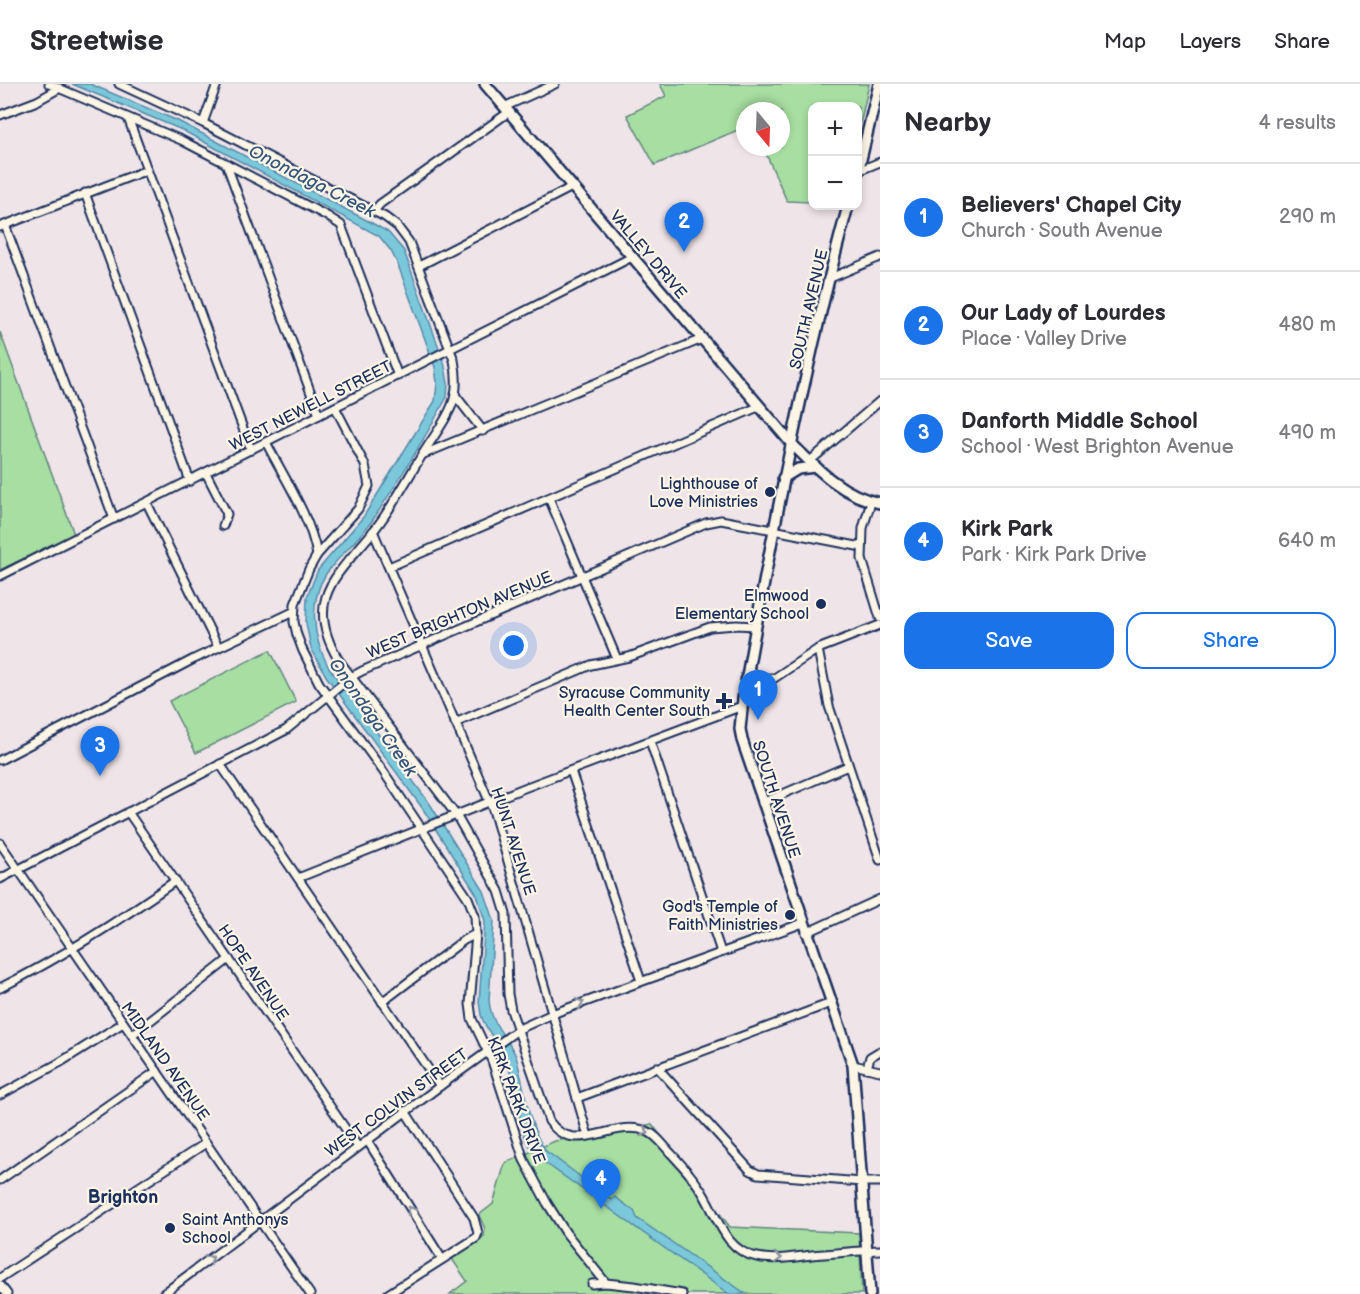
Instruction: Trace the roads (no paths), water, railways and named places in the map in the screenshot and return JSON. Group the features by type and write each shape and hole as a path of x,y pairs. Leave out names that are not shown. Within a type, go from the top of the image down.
{"main road":[{"name":"VALLEY DRIVE","path":"485,84 791,443 841,487 856,496 875,502"},
{"path":"862,156 879,84"},
{"name":"SOUTH AVENUE","path":"848,210 828,279 783,478 742,703 742,740 806,933 853,1065 870,1294"},
{"path":"783,478 798,469 813,464"}],"street":[{"path":"49,84 226,163 340,225 398,376"},
{"path":"119,84 203,123 397,226 405,234 419,267 456,372 455,395 452,406 373,531 335,576 323,609 325,632 348,680 456,815 499,891 504,906 507,931 508,994 549,1121 562,1135 573,1138 636,1128 655,1136 700,1187 725,1236 734,1246 748,1254 775,1259 880,1250"},
{"path":"203,123 217,84"},
{"path":"374,212 380,204 507,110 555,84"},
{"path":"0,115 60,88"},
{"path":"128,118 250,450"},
{"path":"862,170 880,162"},
{"path":"226,163 320,415"},
{"path":"114,519 2,226 147,170"},
{"path":"419,267 572,187"},
{"path":"85,194 189,481"},
{"name":"WEST NEWELL STREET","path":"0,576 632,257"},
{"path":"828,279 880,257"},
{"path":"423,454 702,339"},
{"path":"455,395 483,431"},
{"path":"813,464 880,401"},
{"path":"388,567 758,406"},
{"path":"0,760 218,647 293,612 309,569 317,555 358,509 369,486 365,465 335,407"},
{"path":"266,442 305,517 317,555"},
{"path":"206,472 227,514 223,526"},
{"path":"549,498 616,660"},
{"path":"875,502 863,528 861,547 862,559 880,618"},
{"path":"147,503 218,647"},
{"name":"WEST BRIGHTON AVENUE","path":"0,879 286,730 348,680 422,645 717,520 861,547"},
{"name":"HUNT AVENUE","path":"373,531 490,802 588,1136"},
{"name":"KIRK PARK DRIVE","path":"293,612 303,651 371,755 425,827 468,898 475,916 471,1013 476,1030 488,1052 501,1087 510,1123 524,1160 546,1202 566,1233 606,1283"},
{"path":"298,878 742,703 774,678 818,649 880,625"},
{"path":"455,723 591,665 616,660 710,627 756,626"},
{"path":"818,649 828,706 880,860"},
{"path":"748,668 761,679 774,678"},
{"path":"650,741 722,952"},
{"path":"220,764 440,1086"},
{"path":"762,803 848,766"},
{"path":"571,771 641,981"},
{"name":"HOPE AVENUE","path":"128,812 358,1147"},
{"name":"MIDLAND AVENUE","path":"0,843 310,1294"},
{"path":"0,988 73,949 175,881"},
{"path":"806,933 880,899"},
{"name":"WEST COLVIN STREET","path":"163,1294 171,1292 367,1140 519,1029 552,1014 803,923"},
{"path":"382,1002 464,940 476,934"},
{"path":"132,1035 229,959"},
{"path":"577,1098 831,1003"},
{"path":"0,1095 59,1063 123,1023"},
{"path":"867,1068 870,1057 880,1051"},
{"path":"853,1065 880,1071"},
{"path":"657,1067 750,1170 758,1174 880,1182"},
{"path":"0,1180 157,1071"},
{"path":"388,1294 476,1238 478,1233 474,1218 405,1112"},
{"path":"367,1140 442,1259"},
{"path":"0,1278 206,1143"},
{"path":"592,1284 634,1286 682,1294"},
{"path":"0,1285 7,1294"}],"water":[{"path":"72,84 90,84 178,121 388,232 404,251 444,362 448,383 447,397 374,518 326,574 320,585 315,608 319,644 328,666 430,804 484,891 494,920 489,1001 491,1010 496,1023 515,1054 533,1125 546,1151 612,1200 615,1197 634,1211 637,1218 746,1294 729,1294 537,1157 523,1132 508,1063 481,1015 479,1002 485,921 477,895 423,809 326,676 311,648 306,623 307,597 318,570 364,516 435,401 437,383 435,367 391,251 379,236 182,130"}],"place":[{"name":"Our Lady of Lourdes","path":"684,252"},
{"name":"Lighthouse of Love Ministries","path":"770,492"},
{"name":"Elmwood Elementary School","path":"821,604"},
{"name":"Syracuse Community Health Center South","path":"724,701"},
{"name":"Believers' Chapel City","path":"758,720"},
{"name":"Danforth Middle School","path":"100,776"},
{"name":"God's Temple of Faith Ministries","path":"790,915"},
{"name":"Kirk Park","path":"601,1209"},
{"name":"Saint Anthonys School","path":"170,1228"}],"district":[{"name":"Brighton","path":"123,1197"}],"water label":[{"name":"Onondaga Creek","path":"312,181"},
{"name":"Onondaga Creek","path":"373,717"}]}
